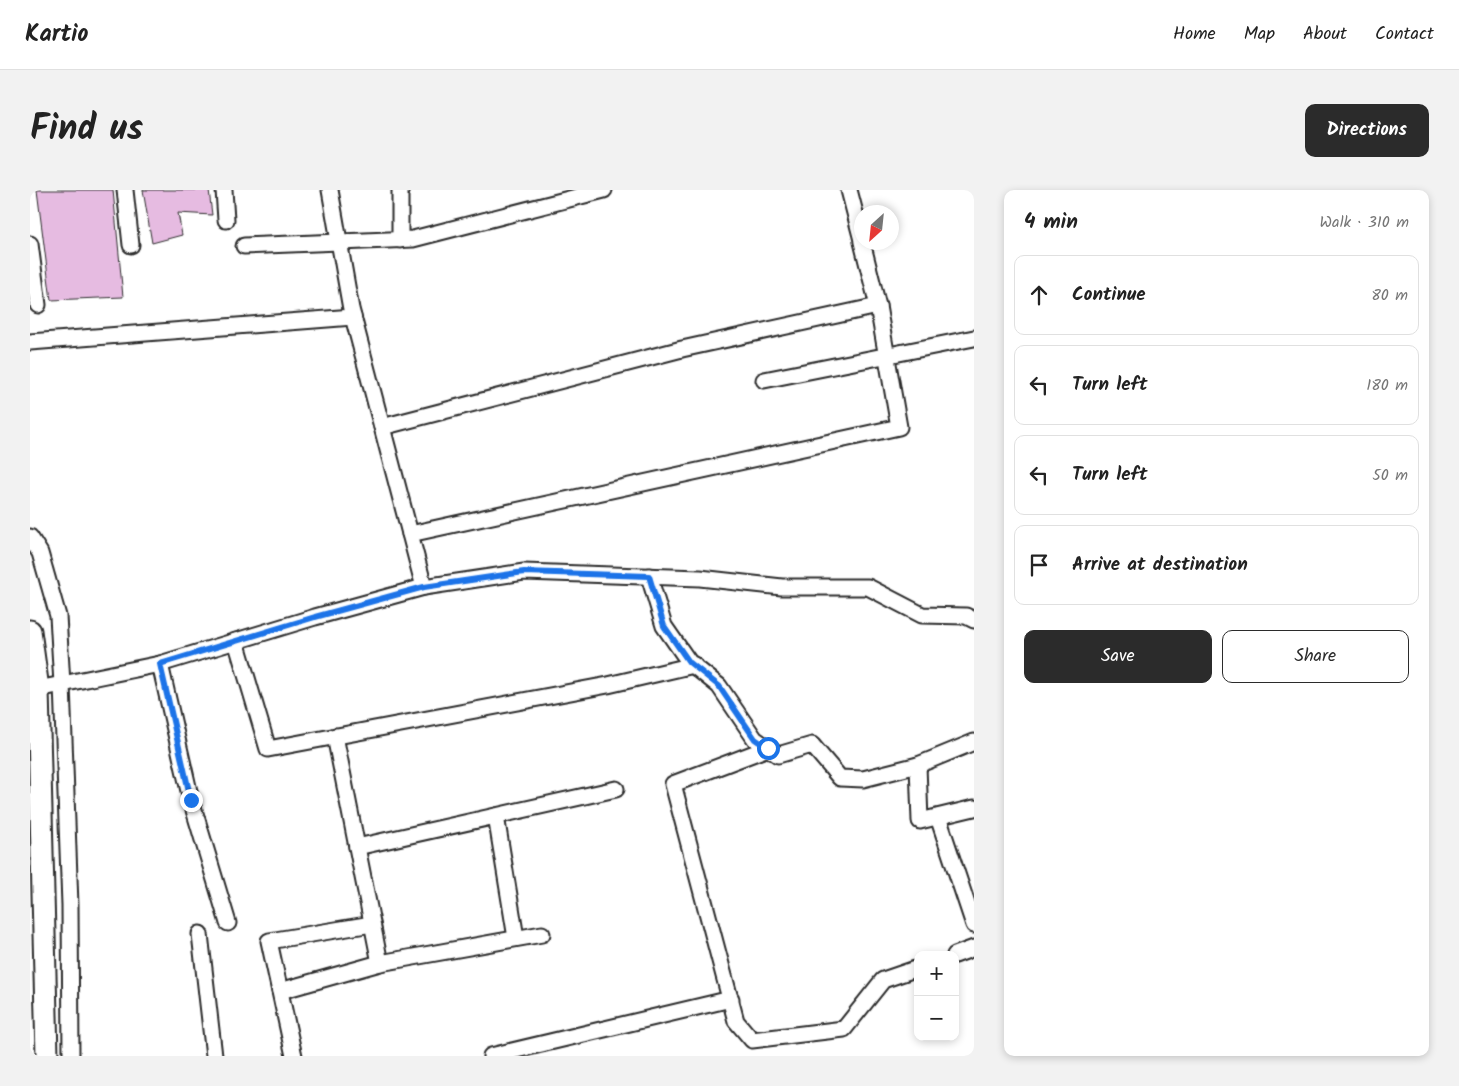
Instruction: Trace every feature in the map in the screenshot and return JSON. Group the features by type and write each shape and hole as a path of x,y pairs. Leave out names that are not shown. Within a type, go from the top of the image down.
{"street":[{"path":"125,190 130,245"},
{"path":"224,190 226,220"},
{"path":"330,190 353,317 424,587"},
{"path":"400,190 400,240"},
{"path":"244,246 413,240 604,190"},
{"path":"849,190 854,210"},
{"path":"30,244 38,304"},
{"path":"410,534 899,427 878,306 864,250"},
{"path":"382,427 682,349 878,306"},
{"path":"30,342 353,317"},
{"path":"764,380 974,338"},
{"path":"30,537 40,552 58,616 70,904 71,1056"},
{"path":"38,689 160,664 424,587 524,572 700,578 782,587 868,587 922,615 966,616 974,620"},
{"path":"649,576 664,626 689,662 719,686 755,739 778,755 812,745 840,778 863,779 918,765 974,742"},
{"path":"30,631 38,689 47,1056"},
{"path":"236,641 268,749 608,685 694,666"},
{"path":"160,664 191,800 228,923"},
{"path":"335,736 380,963"},
{"path":"768,748 673,784 736,1020 752,1040 844,1029 883,980 914,969"},
{"path":"918,765 920,821 974,808"},
{"path":"357,847 616,789"},
{"path":"496,816 516,938"},
{"path":"938,817 974,925"},
{"path":"294,1056 269,941 372,924"},
{"path":"200,934 214,1056"},
{"path":"280,991 380,963 542,934"},
{"path":"959,954 974,948"},
{"path":"491,1056 731,999"}],"building":[{"path":"37,190 113,190 123,297 51,300"},
{"path":"143,190 209,190 212,215 178,213 182,235 152,243"}],"route":[{"path":"191,800 160,664 315,617 424,587 524,572 649,576 664,626 689,662 719,686 755,739 768,748"}]}
